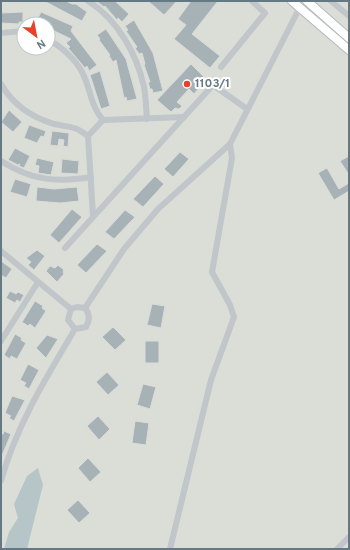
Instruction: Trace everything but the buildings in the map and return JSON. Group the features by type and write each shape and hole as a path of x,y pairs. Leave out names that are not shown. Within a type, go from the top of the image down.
{"main road":[{"path":"292,1 349,50"},
{"path":"307,1 349,38"}],"street":[{"path":"88,1 96,6 117,27 132,51 144,88 147,119"},
{"path":"221,67 266,13 252,1"},
{"path":"331,1 349,16"},
{"path":"85,308 124,249 158,209 230,144 300,7"},
{"path":"1,33 16,32"},
{"path":"56,45 70,57 82,71 95,111 103,120"},
{"path":"1,84 8,96 21,108 37,118 56,124 75,127 88,136"},
{"path":"64,248 213,85 247,109"},
{"path":"94,216 88,136 103,120 184,117"},
{"path":"170,549 211,380 234,317 230,305 212,272 232,158 230,144"},
{"path":"1,161 20,172 40,178 58,181 91,177"},
{"path":"1,251 70,309"},
{"path":"1,342 38,282"},
{"path":"1,481 17,436 39,390 75,330 86,327 89,322 89,314 85,308 77,306 70,309"},
{"path":"70,309 68,320 75,330"},
{"path":"337,549 349,537"}],"shaded area":[{"path":"1,1 349,1 349,549 1,549"},
{"path":"38,468 43,485 27,549 4,549 9,532 18,518 14,504 27,476"}],"place":[{"name":"1103/1","path":"187,84"}]}
